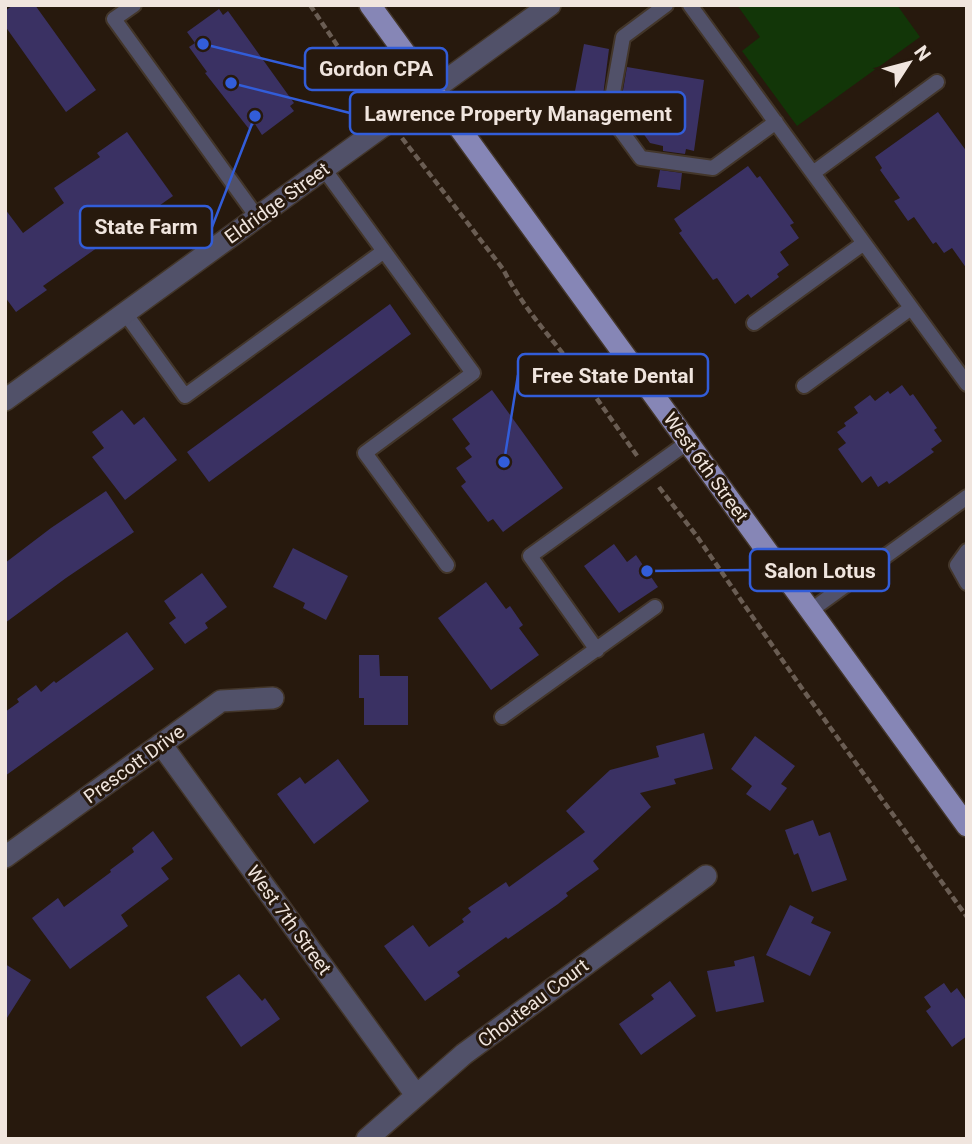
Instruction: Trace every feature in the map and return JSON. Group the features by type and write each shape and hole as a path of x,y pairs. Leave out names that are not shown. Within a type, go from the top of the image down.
{"main road":[{"name":"West 6th Street","path":"370,5 967,826"}],"street":[{"name":"Eldridge Street","path":"5,400 550,5"},
{"name":"Prescott Drive","path":"5,857 221,701 273,698"},
{"name":"West 7th Street","path":"161,744 416,1095"},
{"name":"Chouteau Court","path":"367,1139 416,1095 525,1007 706,876"}],"lane":[{"path":"134,5 114,19 257,217"},
{"path":"666,5 623,37 611,104 611,117 640,158 713,168 776,122"},
{"path":"690,5 967,384"},
{"path":"813,173 937,82"},
{"path":"324,169 473,373 365,453 447,565"},
{"path":"754,323 864,243"},
{"path":"125,313 185,396 384,251"},
{"path":"804,386 911,308"},
{"path":"597,650 530,556 688,442"},
{"path":"810,611 967,497"},
{"path":"967,551 957,565 967,583"},
{"path":"502,717 655,607"}],"green space":[{"path":"737,5 897,5 920,37 797,126 742,51 760,37"}],"building":[{"path":"13,5 35,5 96,90 66,112 5,26 5,11"},
{"path":"219,9 223,15 228,11 294,103 290,106 294,111 262,135 255,124 249,129 205,73 207,72 189,47 195,43 187,32"},
{"path":"584,44 609,49 603,96 575,91"},
{"path":"627,67 704,80 694,151 686,149 685,154 663,151 663,146 650,143 621,102"},
{"path":"938,112 967,152 967,269 952,248 944,253 936,242 933,244 914,217 908,221 894,201 900,198 880,170 882,168 875,157"},
{"path":"127,132 173,196 143,217 140,213 98,241 101,245 43,286 47,290 16,312 5,297 5,209 23,233 64,203 54,188 100,157 97,153"},
{"path":"748,166 757,178 760,176 794,223 790,225 799,238 780,252 789,265 777,274 779,277 751,298 748,294 735,304 717,278 713,280 679,233 682,231 674,219"},
{"path":"660,170 682,173 680,190 657,187"},
{"path":"390,304 411,334 209,482 187,452"},
{"path":"902,385 910,396 913,394 937,428 934,430 942,441 931,449 934,452 889,484 887,481 878,487 871,476 862,483 838,449 846,443 837,432 858,413 854,407 870,395 875,401"},
{"path":"492,390 563,488 503,532 493,519 488,522 461,486 466,482 456,468 472,457 465,448 470,444 452,419"},
{"path":"122,410 134,425 144,417 177,460 125,500 92,457 104,448 92,432"},
{"path":"106,491 134,532 5,623 5,563"},
{"path":"614,544 627,562 636,555 658,587 619,613 584,566"},
{"path":"293,548 348,576 326,620 303,608 305,603 273,587"},
{"path":"202,573 227,607 205,623 208,628 185,644 169,623 176,618 164,601"},
{"path":"486,582 506,609 510,606 523,625 519,628 539,655 491,690 438,618"},
{"path":"127,632 154,669 5,776 5,712 36,685 41,692"},
{"path":"359,655 379,655 380,676 408,676 408,725 364,725 364,698 359,698"},
{"path":"704,733 713,769 674,779 676,784 640,793 651,807 593,861 599,869 566,893 568,896 558,904 457,972 460,976 425,1001 384,946 413,925 429,947 464,922 462,919 471,912 468,908 506,882 509,887 585,832 566,811 610,770 659,757 656,746"},
{"path":"755,736 795,766 781,784 787,788 770,811 746,794 752,786 731,769"},
{"path":"338,759 369,801 314,844 277,794 300,777 305,784"},
{"path":"813,820 819,836 830,832 847,880 812,892 798,853 794,855 785,830"},
{"path":"153,831 173,859 161,868 169,879 121,915 128,926 70,969 32,918 58,898 64,907 111,872 110,870 134,852 132,848"},
{"path":"790,905 814,917 811,923 831,932 810,976 766,955"},
{"path":"754,956 764,1002 716,1012 707,971 735,966 734,961"},
{"path":"5,964 31,980 5,1021"},
{"path":"239,974 262,1001 265,998 280,1019 241,1047 206,997"},
{"path":"670,981 696,1016 641,1055 619,1024 654,999 651,995"},
{"path":"944,983 951,993 957,988 967,1002 967,1036 952,1047 926,1011 931,1007 924,997"}],"place":[{"name":"Gordon CPA","path":"203,44"},
{"name":"Lawrence Property Management","path":"231,83"},
{"name":"State Farm","path":"255,116"},
{"name":"Free State Dental","path":"504,462"},
{"name":"Salon Lotus","path":"647,571"}]}
